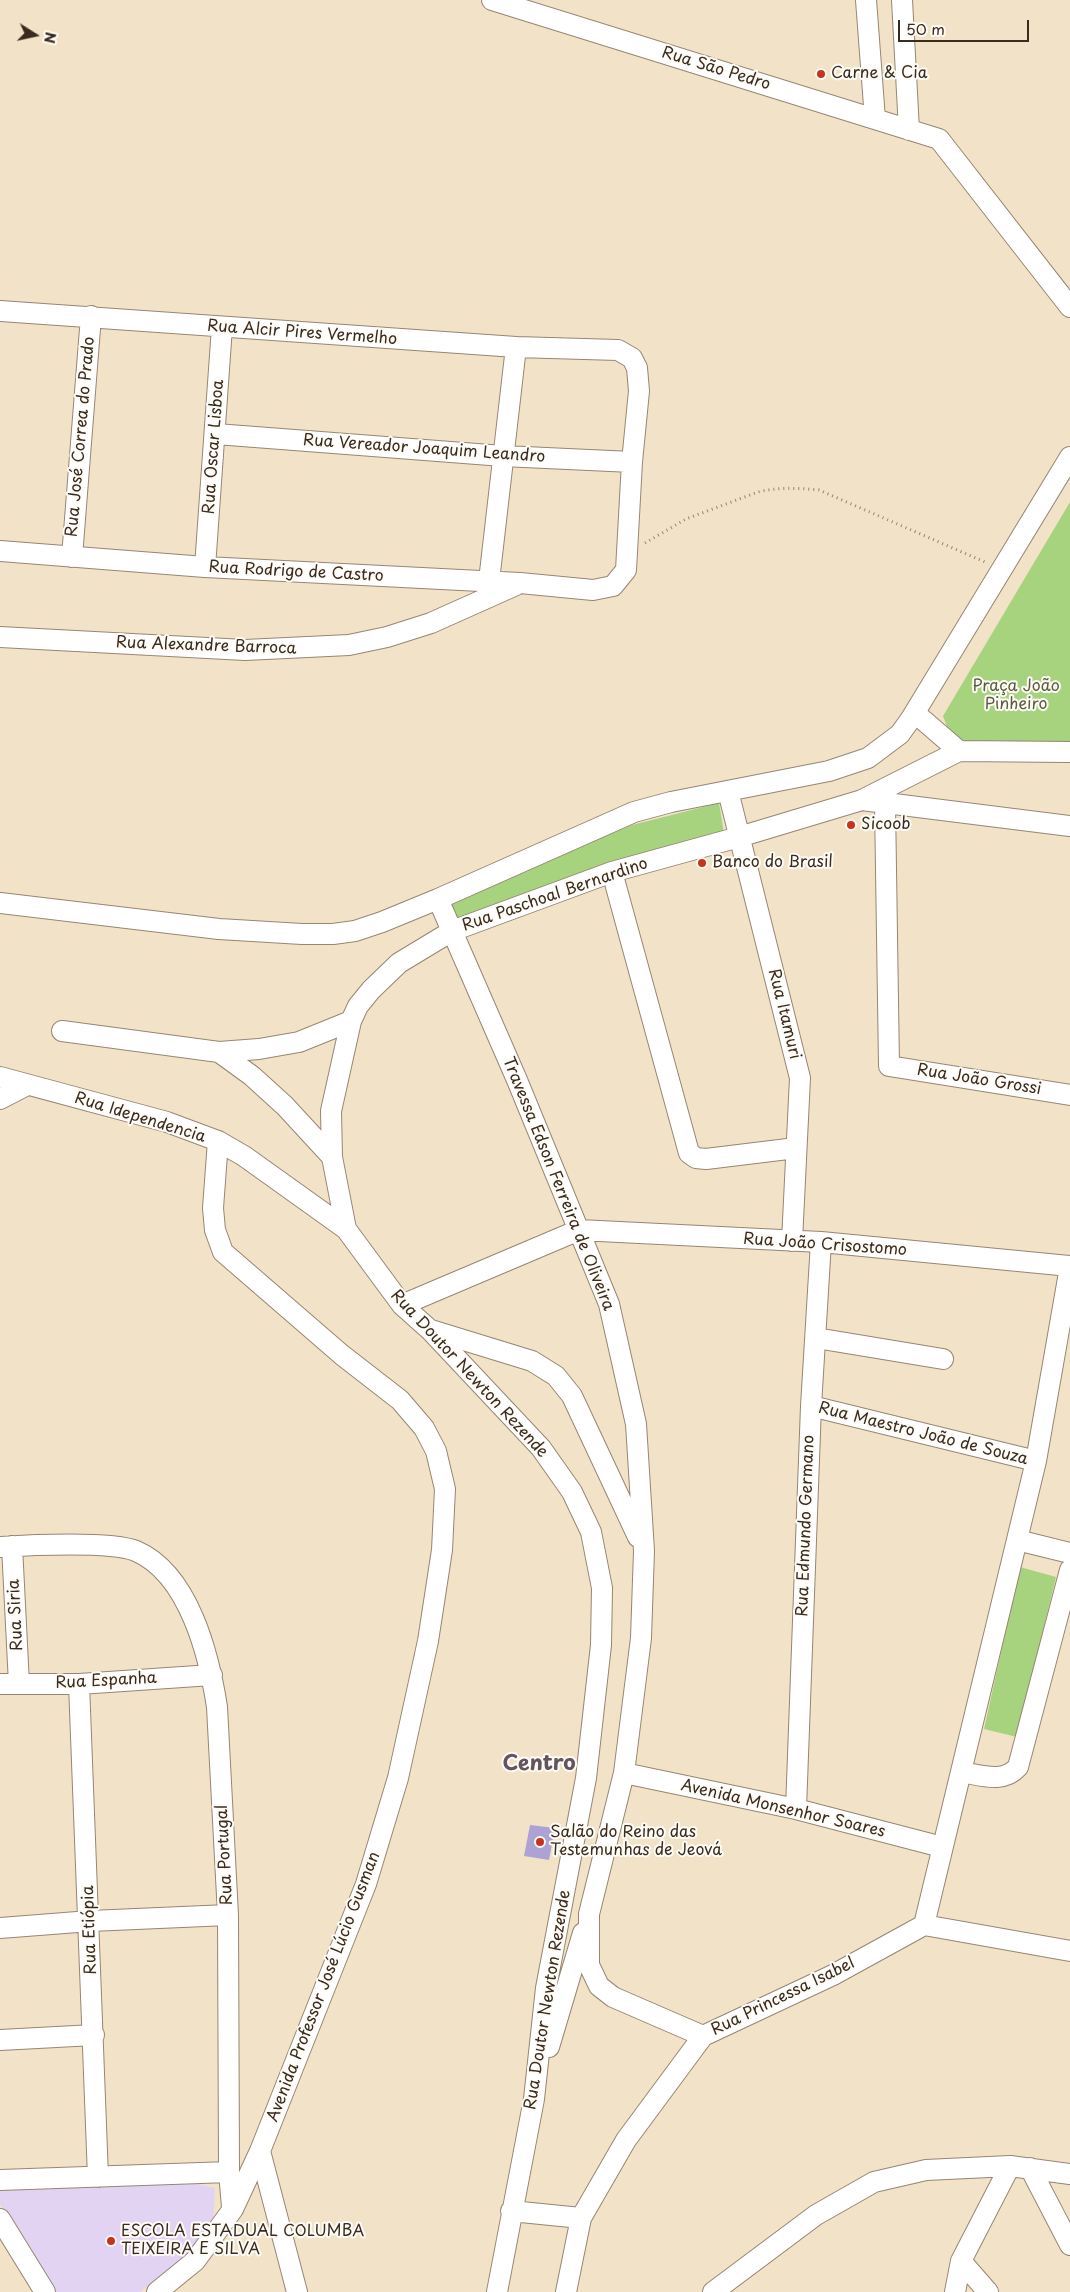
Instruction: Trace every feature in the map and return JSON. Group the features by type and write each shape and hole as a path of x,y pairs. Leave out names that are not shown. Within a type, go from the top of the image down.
{"street":[{"name":"Rua São Pedro","path":"492,0 939,139 1070,307"},
{"path":"866,0 875,119"},
{"path":"902,0 909,130"},
{"name":"Rua Alcir Pires Vermelho","path":"0,311 91,316 516,348 618,350 628,354 637,368 639,390 632,462 626,570 613,586 593,590"},
{"name":"Rua José Correa do Prado","path":"72,557 91,316"},
{"name":"Rua Oscar Lisboa","path":"205,567 216,434 222,327"},
{"path":"489,581 516,348"},
{"name":"Rua Vereador Joaquim Leandro","path":"216,434 503,456 632,462"},
{"path":"0,903 219,929 302,934 332,934 355,931 438,899 634,812 728,791 829,772 868,758 900,734 915,713 1000,569 1070,457"},
{"name":"Rua Rodrigo de Castro","path":"0,550 205,567 489,581 593,590"},
{"name":"Rua Alexandre Barroca","path":"0,636 244,650 349,645 387,637 431,624 520,583"},
{"path":"915,713 959,751"},
{"path":"862,800 959,751 1070,752"},
{"name":"Rua Itamuri","path":"728,791 800,1078 792,1241"},
{"name":"Rua Paschoal Bernardino","path":"346,1229 332,1156 331,1111 351,1021 362,1001 399,963 452,931 612,872 739,837 862,800 1070,826"},
{"name":"Rua João Grossi","path":"885,804 889,1066 1070,1095"},
{"path":"612,872 684,1141 689,1153 696,1158 706,1159 745,1156 796,1148"},
{"name":"Travessa Edson Ferreira de Oliveira","path":"438,899 609,1304 624,1362 636,1424 644,1551 641,1638 624,1772 589,1914 589,1965 599,1986 613,1997 703,2036"},
{"path":"62,1031 218,1052 259,1049 299,1042 351,1021"},
{"path":"218,1052 252,1076 285,1106 332,1156"},
{"name":"Rua Idependencia","path":"0,1077 167,1122 218,1141 244,1156 346,1229"},
{"path":"0,1099 27,1085"},
{"name":"Avenida Professor José Lúcio Gusman","path":"218,1141 213,1208 215,1230 223,1252 342,1355 400,1400 424,1428 436,1452 445,1489 442,1550 429,1632 398,1778 366,1884 260,2151 232,2209"},
{"name":"Rua Doutor Newton Rezende","path":"346,1229 402,1305 430,1330 541,1448 572,1492 591,1532 602,1588 602,1645 586,1778 546,1988 534,2099 497,2292"},
{"path":"402,1305 579,1230"},
{"name":"Rua João Crisostomo","path":"579,1230 821,1242 1070,1267"},
{"name":"Rua Edmundo Germano","path":"796,1810 811,1406 821,1242"},
{"path":"1070,1267 1036,1461 924,1925 1070,1950"},
{"path":"430,1330 532,1361 556,1376 576,1404 644,1551"},
{"path":"816,1338 943,1359"},
{"name":"Rua Maestro João de Souza","path":"811,1406 1036,1461"},
{"path":"1016,1540 1070,1553"},
{"name":"Rua Portugal","path":"6,1546 119,1547 134,1550 151,1559 172,1582 196,1622 212,1676 217,1706 228,1915 232,2209"},
{"name":"Rua Siria","path":"6,1546 10,1684"},
{"path":"961,1772 992,1778 1004,1777 1012,1774 1018,1767 1070,1570"},
{"name":"Rua Espanha","path":"10,1684 79,1684 212,1676"},
{"name":"Rua Etiópia","path":"79,1684 90,1921 98,2177"},
{"name":"Avenida Monsenhor Soares","path":"624,1772 796,1810 942,1847"},
{"path":"534,2099 589,1914"},
{"path":"0,1928 90,1921 228,1915"},
{"name":"Rua Princessa Isabel","path":"566,2292 581,2218 626,2140 703,2036 833,1975 924,1925"},
{"path":"0,2040 94,2034"},
{"path":"260,2151 297,2292"},
{"path":"954,2292 961,2261 1010,2166"},
{"path":"713,2292 816,2215 874,2182 926,2170 1010,2166 1070,2174"},
{"path":"1030,2168 1070,2245"},
{"path":"0,2180 230,2172"},
{"path":"157,2292 195,2261 232,2209"},
{"path":"512,2211 581,2218"},
{"path":"0,2219 45,2292"},
{"path":"961,2261 988,2292"}],"path":[{"path":"628,553 686,519 758,492 799,488 819,490 1000,569"}],"shaded area":[{"name":"ESCOLA ESTADUAL COLUMBA TEIXEIRA E SILVA","path":"192,2183 215,2188 213,2225 184,2257 140,2292 54,2292 0,2204 0,2187"}],"green space":[{"name":"Praça João Pinheiro","path":"1070,502 1070,753 952,740 943,716"},
{"path":"719,803 724,833 460,923 448,899 632,825"},
{"path":"1020,1567 1056,1577 1017,1737 984,1729"}],"building":[{"name":"Salão do Reino das Testemunhas de Jeová","path":"530,1825 555,1828 549,1860 524,1856"}],"place":[{"name":"Carne & Cia","path":"821,74"},
{"name":"Sicoob","path":"851,825"},
{"name":"Banco do Brasil","path":"702,863"},
{"name":"Salão do Reino das Testemunhas de Jeová","path":"540,1842"},
{"name":"ESCOLA ESTADUAL COLUMBA TEIXEIRA E SILVA","path":"111,2241"}],"district":[{"name":"Centro","path":"539,1764"}]}
